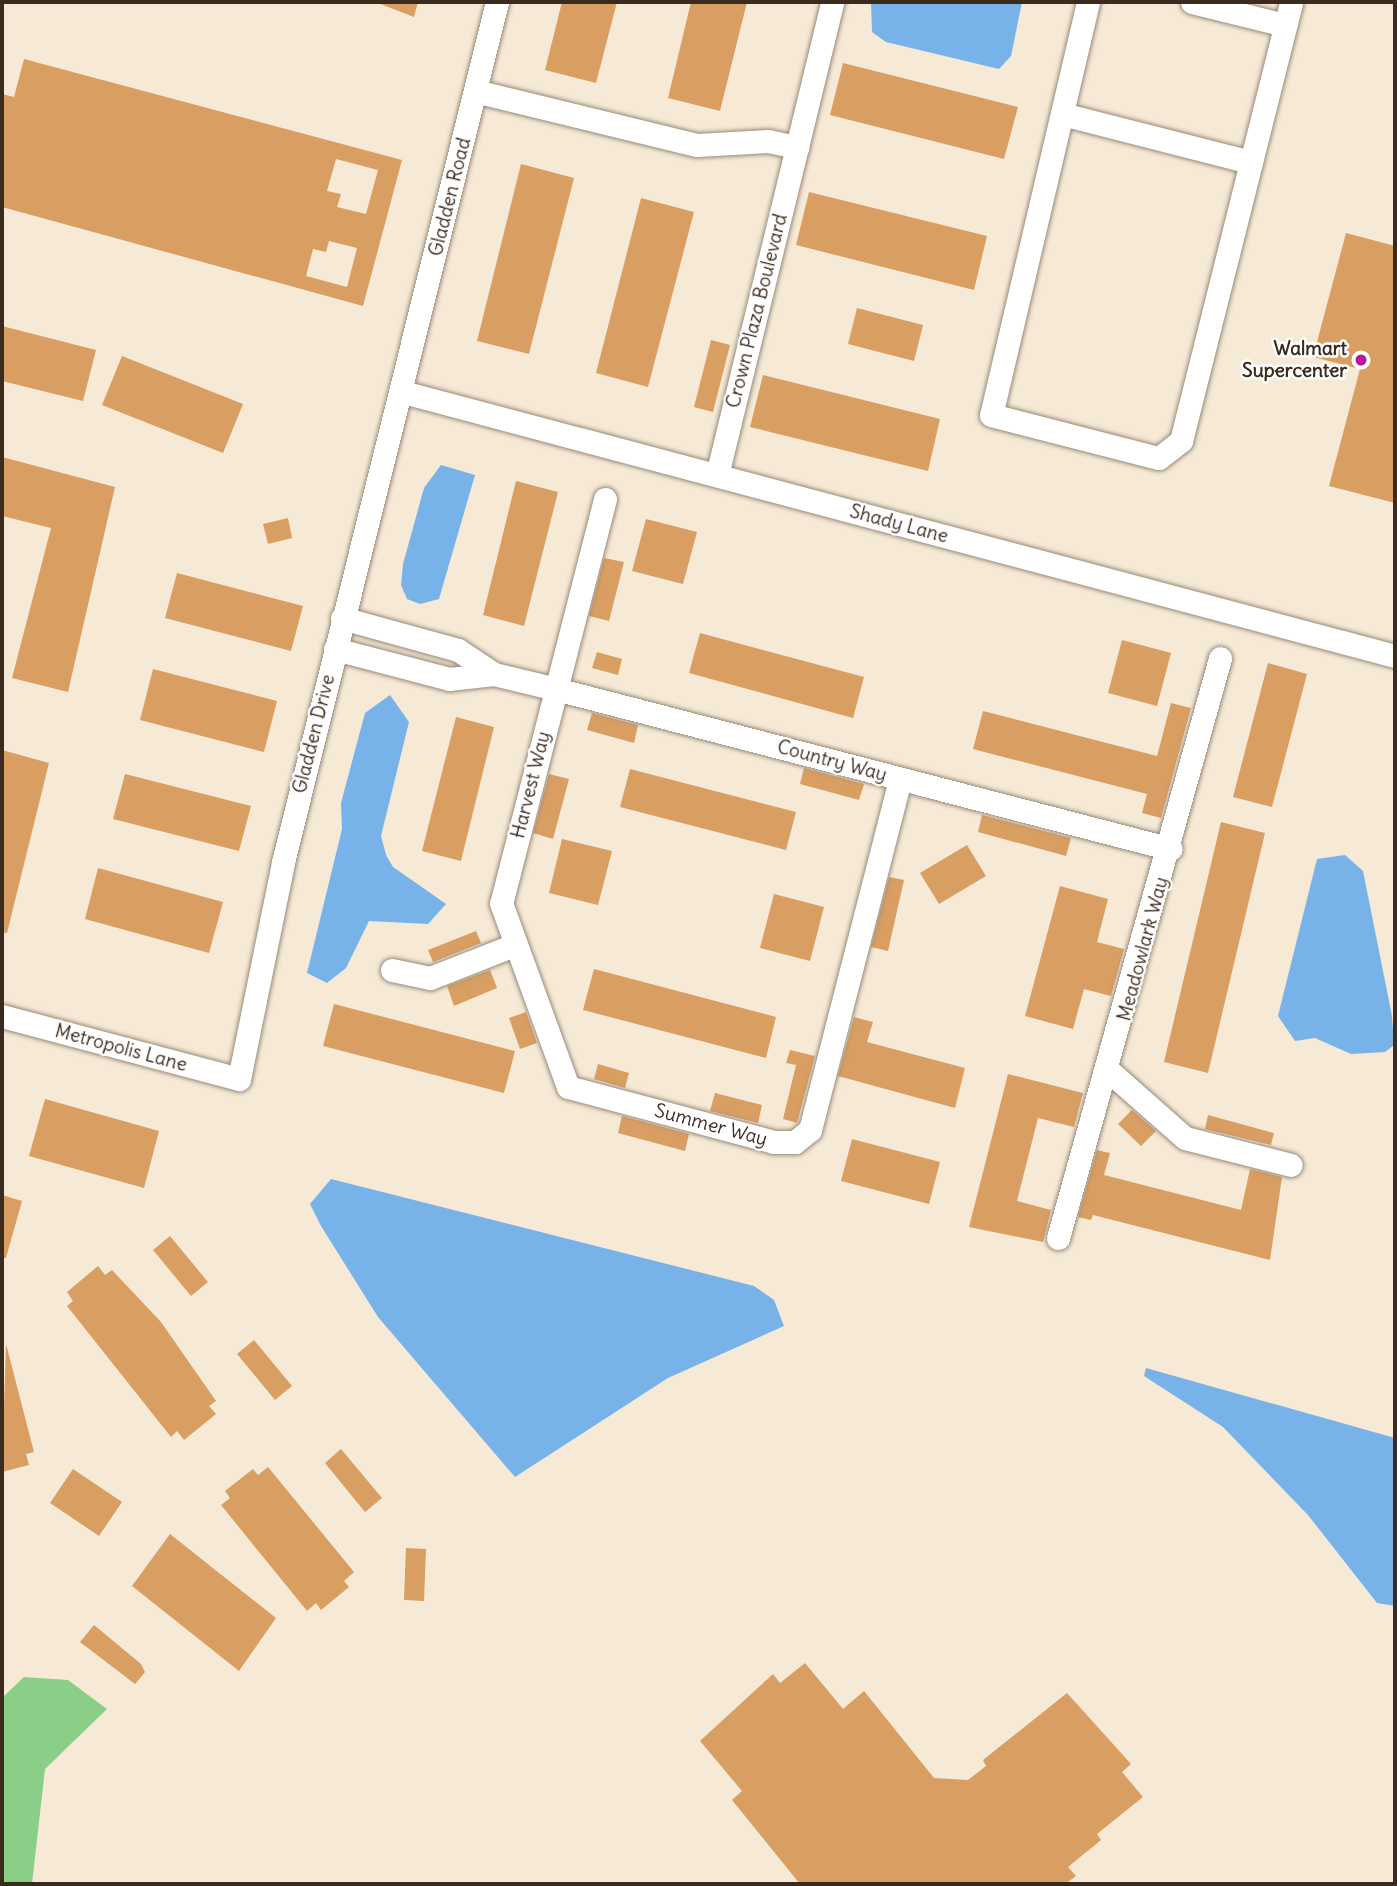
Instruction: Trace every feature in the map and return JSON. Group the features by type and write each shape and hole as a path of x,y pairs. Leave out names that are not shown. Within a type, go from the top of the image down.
{"street":[{"name":"Gladden Road","path":"403,391 497,2"},
{"name":"Crown Plaza Boulevard","path":"718,475 832,2"},
{"path":"1088,2 991,415 1159,458 1181,441 1290,2"},
{"path":"1192,2 1284,25"},
{"path":"475,91 697,145 768,141 797,147"},
{"path":"1062,114 1251,162"},
{"name":"Shady Lane","path":"403,391 1395,656"},
{"name":"Gladden Drive","path":"239,1079 342,618 403,391"},
{"name":"Harvest Way","path":"514,945 501,903 605,499"},
{"path":"342,618 458,650 494,674"},
{"path":"335,649 449,679 494,674"},
{"name":"Meadowlark Way","path":"1058,1238 1096,1093 1109,1071 1171,849 1220,658"},
{"name":"Country Way","path":"494,674 1171,849"},
{"name":"Summer Way","path":"514,945 568,1087 795,1142 810,1130 900,779"},
{"path":"392,970 430,978 514,945"},
{"name":"Metropolis Lane","path":"2,1016 239,1079"},
{"path":"1109,1071 1185,1138 1291,1165"}],"green space":[{"path":"24,1677 68,1680 107,1709 45,1769 32,1884 2,1884 2,1698"}],"water":[{"path":"871,2 1022,2 1011,56 999,69 886,42 872,32"},
{"path":"441,465 475,475 439,599 420,604 407,599 401,585 403,564 424,488"},
{"path":"390,695 409,722 381,836 386,855 393,867 446,904 428,924 369,921 346,968 327,983 307,973 342,829 341,803 365,713"},
{"path":"1345,855 1363,871 1392,1016 1394,1045 1385,1052 1351,1054 1315,1038 1295,1041 1278,1016 1317,859"},
{"path":"331,1179 754,1286 774,1300 784,1326 668,1378 515,1477 378,1317 321,1226 310,1204"},
{"path":"1146,1368 1395,1438 1395,1606 1377,1603 1308,1515 1223,1427 1144,1376"}],"building":[{"path":"375,2 418,2 414,17"},
{"path":"562,2 617,2 596,83 545,70"},
{"path":"691,2 747,2 720,111 668,98"},
{"path":"24,59 402,160 363,306 2,207 2,94 14,97","holes":["336,159 378,170 366,214 337,207 341,194 327,191","329,241 357,248 347,287 306,276 313,249 326,252"]},
{"path":"843,63 1018,107 1004,159 830,115"},
{"path":"521,164 574,178 529,354 477,341"},
{"path":"809,192 987,236 974,290 796,245"},
{"path":"641,198 694,212 648,387 596,373"},
{"name":"Walmart Supercenter","path":"1346,233 1395,246 1395,503 1329,486 1360,369 1313,357"},
{"path":"857,308 923,325 914,361 848,344"},
{"path":"2,326 96,350 83,401 2,381"},
{"path":"711,340 730,345 713,412 694,407"},
{"path":"122,356 243,404 223,453 102,405"},
{"path":"763,375 940,419 928,471 750,427"},
{"path":"2,457 115,487 68,692 12,678 51,528 2,516"},
{"path":"516,481 558,492 524,626 483,615"},
{"path":"288,518 292,538 268,544 263,524"},
{"path":"646,519 697,532 683,584 632,571"},
{"path":"604,558 624,562 609,621 589,616"},
{"path":"177,573 303,606 291,651 165,618"},
{"path":"700,633 864,677 853,718 689,673"},
{"path":"1122,640 1171,653 1157,706 1108,693"},
{"path":"597,652 622,659 618,675 592,668"},
{"path":"1268,663 1307,674 1272,807 1233,797"},
{"path":"153,669 277,701 264,752 140,720"},
{"path":"1171,703 1191,708 1161,818 1142,813 1147,794 973,749 983,711 1157,756"},
{"path":"592,713 638,725 634,743 587,730"},
{"path":"456,717 494,727 461,861 422,851"},
{"path":"2,750 49,763 7,933 2,932"},
{"path":"804,768 864,784 859,800 800,784"},
{"path":"630,769 796,812 786,850 620,807"},
{"path":"125,774 251,806 239,851 113,819"},
{"path":"549,774 569,779 553,839 533,833"},
{"path":"982,815 1071,838 1066,856 978,832"},
{"path":"1221,822 1265,833 1208,1073 1164,1062"},
{"path":"562,839 612,851 598,905 549,893"},
{"path":"967,845 986,876 939,904 920,873"},
{"path":"98,868 223,902 209,953 85,919"},
{"path":"889,877 904,880 888,951 871,947"},
{"path":"1060,886 1108,899 1097,942 1124,949 1111,996 1084,989 1073,1029 1025,1016"},
{"path":"774,894 824,907 810,961 760,948"},
{"path":"476,931 481,943 433,962 428,950"},
{"path":"594,969 776,1017 766,1058 583,1010"},
{"path":"490,970 497,988 454,1006 447,986"},
{"path":"334,1004 515,1051 504,1093 323,1046"},
{"path":"526,1012 537,1043 520,1049 509,1018"},
{"path":"854,1017 873,1022 867,1042 965,1068 955,1108 838,1076"},
{"path":"790,1050 815,1056 797,1123 783,1119 796,1065 786,1063"},
{"path":"598,1064 629,1073 625,1088 594,1079"},
{"path":"1008,1074 1083,1093 1074,1127 1038,1118 1017,1201 1051,1210 1043,1242 969,1227"},
{"path":"715,1093 762,1105 758,1123 710,1111"},
{"path":"45,1099 159,1131 144,1188 29,1156"},
{"path":"1132,1110 1156,1131 1141,1146 1118,1124"},
{"path":"1208,1115 1274,1133 1271,1145 1205,1129"},
{"path":"622,1116 689,1134 685,1151 618,1133"},
{"path":"852,1139 940,1162 929,1204 841,1181"},
{"path":"1097,1150 1110,1153 1104,1175 1241,1210 1250,1169 1282,1177 1270,1260 1093,1215 1091,1220 1078,1217"},
{"path":"2,1195 22,1201 6,1258 2,1258"},
{"path":"170,1236 208,1282 191,1296 153,1250"},
{"path":"98,1266 105,1275 112,1270 161,1322 216,1401 209,1406 216,1414 184,1440 177,1431 171,1437 67,1306 73,1301 67,1292"},
{"path":"254,1340 292,1386 275,1400 237,1354"},
{"path":"6,1344 34,1452 26,1454 29,1465 2,1472"},
{"path":"341,1449 382,1498 365,1512 325,1463"},
{"path":"268,1467 354,1572 344,1581 349,1587 321,1610 316,1603 307,1611 221,1505 230,1498 225,1491 253,1469 258,1475"},
{"path":"73,1469 122,1502 99,1536 50,1503"},
{"path":"170,1534 276,1618 239,1671 132,1586"},
{"path":"406,1548 426,1549 424,1601 404,1600"},
{"path":"94,1625 141,1664 145,1672 135,1684 80,1642"},
{"path":"805,1663 843,1709 864,1691 934,1778 968,1780 986,1766 983,1760 1067,1693 1131,1764 1122,1772 1143,1797 1097,1834 1101,1840 1068,1867 1076,1876 1065,1884 800,1884 732,1800 742,1791 700,1741 773,1674 780,1683"}],"place":[{"name":"Walmart Supercenter","path":"1361,360"}]}
